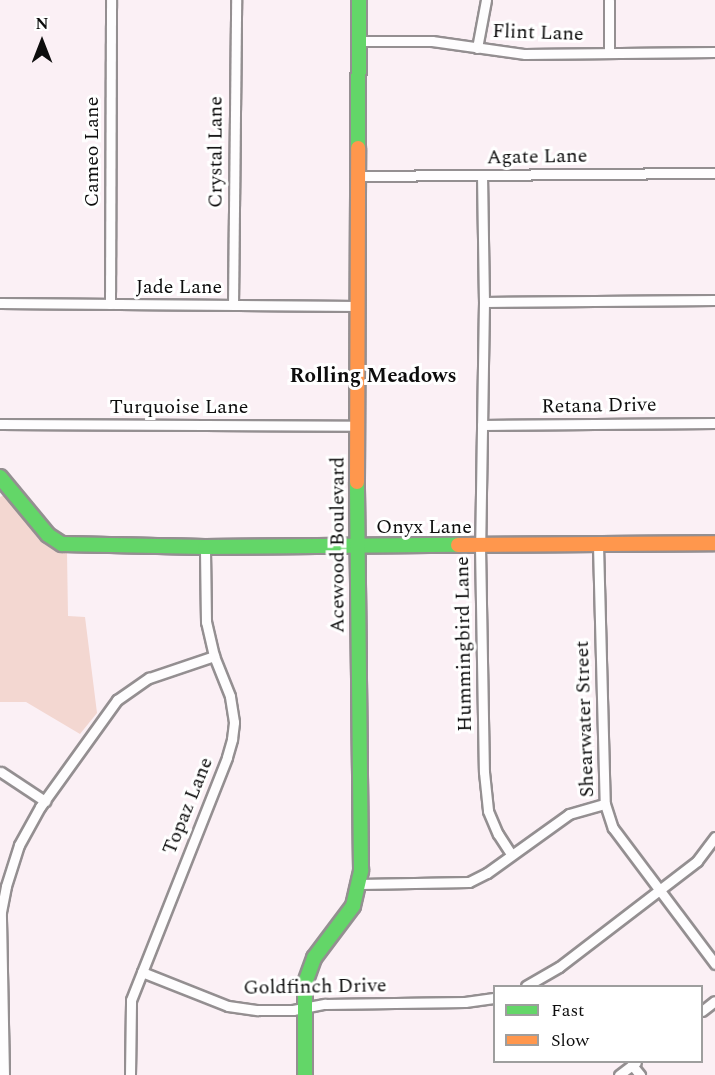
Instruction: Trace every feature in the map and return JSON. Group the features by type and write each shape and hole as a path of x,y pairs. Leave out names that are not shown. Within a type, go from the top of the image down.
{"street":[{"name":"Cameo Lane","path":"110,304 111,0"},
{"name":"Crystal Lane","path":"233,305 236,0"},
{"name":"Acewood Boulevard","path":"305,1075 303,1007 305,983 314,958 353,906 360,884 357,546 359,0"},
{"path":"477,48 486,0"},
{"path":"609,0 609,53"},
{"name":"Flint Lane","path":"360,41 432,41 525,54 715,52"},
{"name":"Agate Lane","path":"359,176 715,173"},
{"name":"Hummingbird Lane","path":"482,175 484,302 480,546 485,795 498,834 512,854"},
{"path":"484,302 715,300"},
{"name":"Jade Lane","path":"0,303 357,306"},
{"name":"Retana Drive","path":"482,425 715,423"},
{"name":"Turquoise Lane","path":"0,424 357,426"},
{"name":"Onyx Lane","path":"0,477 48,535 62,544 205,547 715,543"},
{"name":"Shearwater Street","path":"598,544 605,804 613,828 715,964"},
{"name":"Topaz Lane","path":"130,1075 129,1011 232,739 234,722 230,696 214,656 204,607 205,547"},
{"path":"4,1075 2,902 19,845 45,801 96,726 122,696 149,678 214,656"},
{"path":"1,772 45,801"},
{"path":"360,884 469,882 487,873 569,814 605,804"},
{"path":"529,985 559,967 698,861 715,837"},
{"name":"Goldfinch Drive","path":"142,972 241,1009 325,1004 465,1002 493,998"},
{"path":"703,1010 715,1001"},
{"path":"619,1075 634,1063 640,1075"}],"shaded area":[{"path":"4,495 50,547 67,552 68,616 85,617 97,713 80,734 26,702 0,702 0,497"}],"traffic: fast":[{"path":"358,148 359,0"},
{"path":"0,477 48,535 62,544 205,547 458,545"},
{"path":"305,1075 305,983 314,958 353,906 361,870 357,482"}],"traffic: slow":[{"path":"357,482 358,148"},
{"path":"458,545 715,543"}],"district":[{"name":"Rolling Meadows","path":"373,376"}]}
